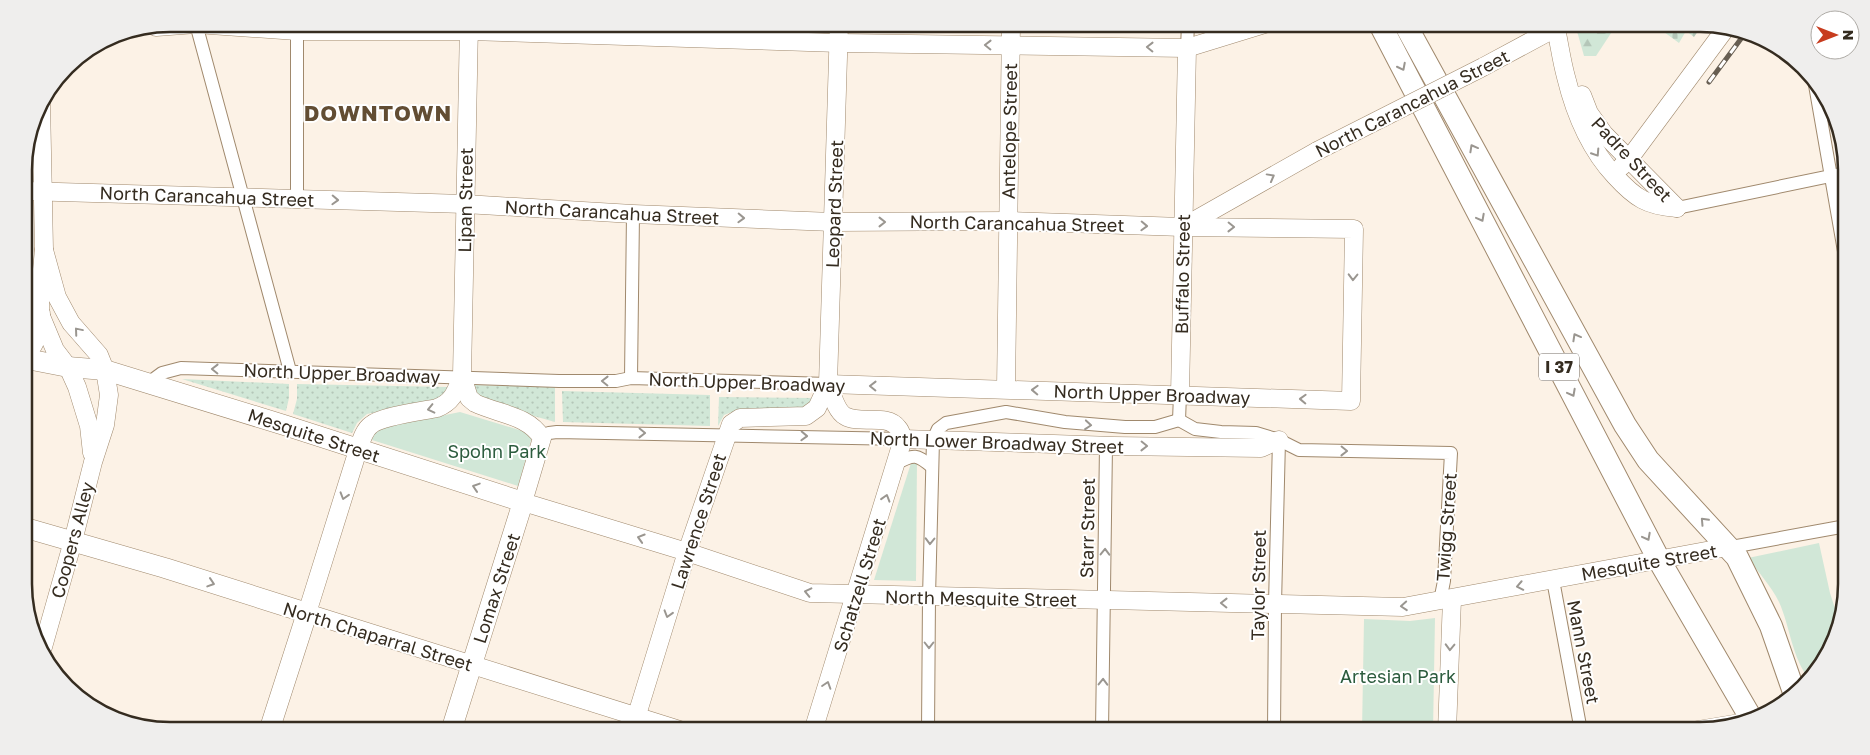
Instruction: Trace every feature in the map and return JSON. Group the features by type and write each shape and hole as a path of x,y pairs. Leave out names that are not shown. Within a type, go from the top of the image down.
{"highway":[{"name":"I 37","path":"1384,32 1659,560"},
{"name":"I 37","path":"1410,32 1625,426 1648,460 1729,551"},
{"path":"1729,551 1771,626 1792,686"},
{"path":"1659,560 1748,714"},
{"path":"1781,656 1802,676"}],"main road":[{"name":"Lipan Street","path":"462,376 469,32"},
{"path":"688,32 839,43 1187,48 1239,32"},
{"name":"Leopard Street","path":"828,384 839,32"},
{"name":"Antelope Street","path":"1006,389 1011,32"},
{"name":"North Carancahua Street","path":"1182,227 1318,151 1483,67 1546,32"},
{"name":"Padre Street","path":"1560,32 1565,75 1579,119 1599,157 1630,192 1641,201 1662,207 1677,208"},
{"name":"Padre Street","path":"1561,32 1589,113 1604,134 1677,208"},
{"path":"1613,174 1629,159 1721,34"},
{"name":"Buffalo Street","path":"1180,395 1187,48"},
{"name":"Coopers Alley","path":"41,123 44,250 40,314 55,350 68,367 77,387 89,426 93,462"},
{"name":"North Carancahua Street","path":"33,191 465,204 633,214 833,222 1008,221 1182,227 1354,229 1352,401"},
{"name":"Coopers Alley","path":"44,250 57,297 71,323 99,355 105,370 109,395 104,425 45,641"},
{"path":"33,346 39,332 40,314"},
{"name":"Mesquite Street","path":"33,360 68,367 105,370 523,502"},
{"path":"462,376 469,398 476,403 527,422 536,429 542,438 523,502"},
{"path":"272,722 358,450 366,431 372,424 381,420 446,404 453,398 462,376"},
{"path":"828,384 836,404 844,416 860,421 886,421 898,427 903,439"},
{"name":"North Upper Broadway","path":"828,384 1352,401"},
{"name":"Lawrence Street","path":"635,722 687,552 731,424 740,418 806,416 817,408 828,384"},
{"name":"North Lower Broadway Street","path":"903,439 1106,446 1261,448 1279,440"},
{"name":"Schatzell Street","path":"816,722 903,439"},
{"name":"North Mesquite Street","path":"523,502 687,552 810,594 1403,606 1446,600"},
{"name":"Lomax Street","path":"454,722 523,502"},
{"name":"North Chaparral Street","path":"32,530 471,665 628,722"},
{"name":"Mesquite Street","path":"1446,600 1659,560 1729,551"},
{"name":"Twigg Street","path":"1446,600 1447,722"}],"street":[{"path":"198,32 290,371"},
{"path":"297,32 297,199"},
{"name":"Buffalo Street","path":"1187,48 1188,32"},
{"path":"1817,100 1838,219"},
{"path":"1677,208 1838,174"},
{"path":"631,378 633,214"},
{"name":"North Upper Broadway","path":"147,384 162,372 180,368 568,381 616,381 631,378 828,384"},
{"path":"1006,389 1006,412"},
{"name":"Buffalo Street","path":"1179,420 1180,395"},
{"path":"928,722 932,467 933,440 938,429 946,423 1006,412 1065,422 1125,427 1155,427 1179,420 1195,429 1256,433 1279,440"},
{"name":"North Lower Broadway Street","path":"542,438 550,433 557,432 903,439"},
{"name":"Twigg Street","path":"1279,440 1299,450 1451,453 1444,581 1446,600"},
{"name":"Taylor Street","path":"1274,722 1279,440"},
{"name":"Starr Street","path":"1102,722 1106,446"},
{"path":"897,463 909,456 920,457 932,467"},
{"name":"Mesquite Street","path":"1729,551 1838,528"},
{"name":"Mann Street","path":"1553,580 1579,722"}],"green space":[{"path":"1577,32 1612,32 1596,56 1584,56"},
{"path":"1664,32 1685,32 1679,43"},
{"path":"1687,32 1697,32 1694,37"},
{"path":"182,379 289,384 289,398 286,411"},
{"path":"297,384 448,387 446,396 438,400 367,414 357,423 352,433 293,414 297,399"},
{"path":"474,385 555,387 555,422 481,401 475,395"},
{"path":"562,391 710,395 710,426 563,422"},
{"path":"719,397 811,398 810,406 802,410 732,412 724,415 718,426"},
{"name":"Spohn Park","path":"460,412 529,433 532,437 518,486 372,440 375,431 381,428"},
{"path":"912,460 917,460 916,581 874,580"},
{"path":"1819,543 1835,609 1833,620 1823,646 1805,673 1799,662 1779,602 1748,558"},
{"name":"Artesian Park","path":"1435,618 1433,722 1362,722 1364,619 1410,621"}],"railway":[{"path":"1709,82 1741,39"}],"district":[{"name":"DOWNTOWN","path":"378,112"}]}
